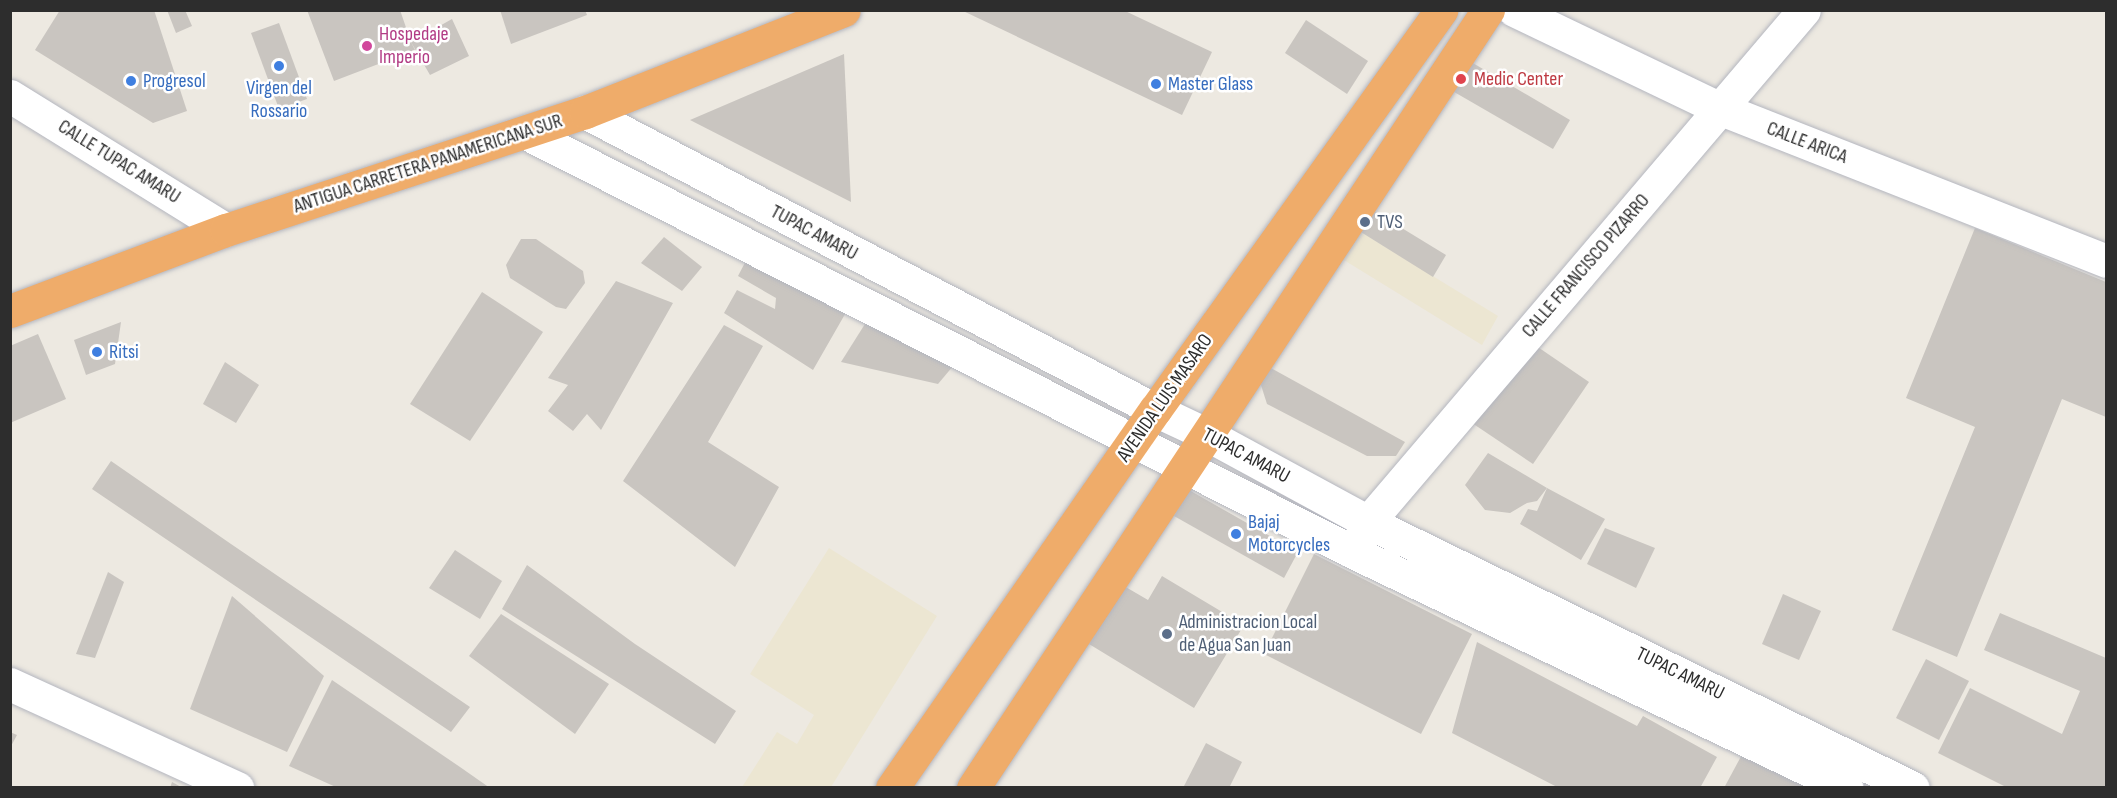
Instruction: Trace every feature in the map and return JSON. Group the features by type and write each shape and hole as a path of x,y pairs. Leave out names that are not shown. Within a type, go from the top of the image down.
{"highway":[{"name":"ANTIGUA CARRETERA PANAMERICANA SUR","path":"10,311 226,230 585,112 844,10"},
{"name":"AVENIDA LUIS MASARO","path":"892,788 1155,410 1442,10"},
{"path":"973,788 1488,10"}],"street":[{"name":"CALLE ARICA","path":"1514,10 1721,109 2106,261"},
{"name":"CALLE FRANCISCO PIZARRO","path":"1353,552 1368,522 1804,10"},
{"name":"CALLE TUPAC AMARU","path":"10,96 226,230"},
{"name":"TUPAC AMARU","path":"585,112 1155,410 1206,434 1368,522 1913,788"},
{"name":"TUPAC AMARU","path":"526,133 1186,465 1353,552 1847,788"},
{"path":"10,684 237,788"}],"shaded area":[{"path":"1356,229 1498,316 1482,345 1339,257"},
{"path":"829,548 937,616 831,787 742,787 777,732 797,744 814,715 750,674"}],"building":[{"name":"Progresol","path":"60,10 154,10 187,111 153,123 35,50"},
{"path":"167,10 185,10 192,26 176,33"},
{"name":"Hospedaje Imperio","path":"307,10 400,10 415,50 334,81"},
{"path":"500,10 585,10 587,15 511,44"},
{"name":"Master Glass","path":"961,10 1123,10 1212,52 1182,115"},
{"path":"452,19 469,56 430,75 411,42"},
{"path":"1306,20 1368,61 1347,94 1285,53"},
{"name":"Virgen del Rossario","path":"279,23 307,99 279,109 251,33"},
{"path":"844,54 851,202 690,120"},
{"path":"1466,59 1570,120 1553,149 1449,89"},
{"path":"1369,208 1446,255 1433,277 1356,229"},
{"path":"1975,228 2106,282 2106,417 2062,399 1957,657 1892,630 1975,427 1906,398"},
{"path":"664,237 702,267 682,291 641,263"},
{"path":"521,239 536,239 583,271 585,283 566,309 556,307 510,278 506,265"},
{"path":"750,253 852,302 813,370 724,313 737,290 775,309 776,298 738,276"},
{"path":"616,281 673,303 601,430 587,414 573,431 548,411 568,385 548,378"},
{"path":"482,292 543,332 470,441 410,404"},
{"path":"870,316 959,359 938,384 841,362"},
{"name":"Ritsi","path":"121,322 115,364 86,375 74,340"},
{"path":"724,325 763,346 708,442 779,487 735,567 623,481"},
{"path":"38,334 66,399 10,423 10,346"},
{"path":"1529,341 1589,382 1533,464 1472,423"},
{"path":"225,362 259,385 236,423 203,404"},
{"path":"1269,367 1405,442 1396,456 1367,456 1267,404 1260,382"},
{"path":"1488,453 1547,488 1537,501 1527,503 1510,513 1485,510 1465,485"},
{"path":"111,461 470,707 451,732 92,489"},
{"path":"1547,488 1605,519 1581,560 1520,524 1528,509 1537,511"},
{"name":"Bajaj Motorcycles","path":"1189,490 1298,552 1284,578 1174,516"},
{"path":"1605,528 1655,548 1636,588 1587,564"},
{"path":"455,550 502,581 480,619 429,588"},
{"path":"1314,554 1472,634 1421,734 1264,654"},
{"path":"527,565 635,644 736,711 715,744 502,609"},
{"path":"108,572 124,582 95,658 76,654"},
{"name":"Administracion Local de Agua San Juan","path":"1162,576 1244,625 1194,708 1089,644 1124,586 1148,600"},
{"path":"1783,594 1821,611 1799,660 1762,644"},
{"path":"232,596 324,676 287,752 190,709"},
{"path":"2000,613 2106,658 2106,788 2008,788 1938,753 1970,688 2062,734 2080,691 1984,650"},
{"path":"501,614 609,684 575,734 469,656"},
{"path":"1477,642 1637,726 1643,716 1717,757 1700,788 1559,788 1452,733"},
{"path":"1926,659 1969,681 1939,740 1896,718"},
{"path":"332,680 490,788 338,788 289,766"},
{"path":"10,732 17,735 10,748"},
{"path":"1206,743 1242,762 1229,788 1183,788"},
{"path":"1745,749 1814,788 1724,788"},
{"path":"172,782 183,788 170,788"}],"place":[{"name":"Hospedaje Imperio","path":"367,46"},
{"name":"Virgen del Rossario","path":"279,66"},
{"name":"Medic Center","path":"1461,79"},
{"name":"Progresol","path":"131,81"},
{"name":"Master Glass","path":"1156,84"},
{"name":"TVS","path":"1365,222"},
{"name":"Ritsi","path":"97,352"},
{"name":"Bajaj Motorcycles","path":"1236,534"},
{"name":"Administracion Local de Agua San Juan","path":"1167,634"}]}
